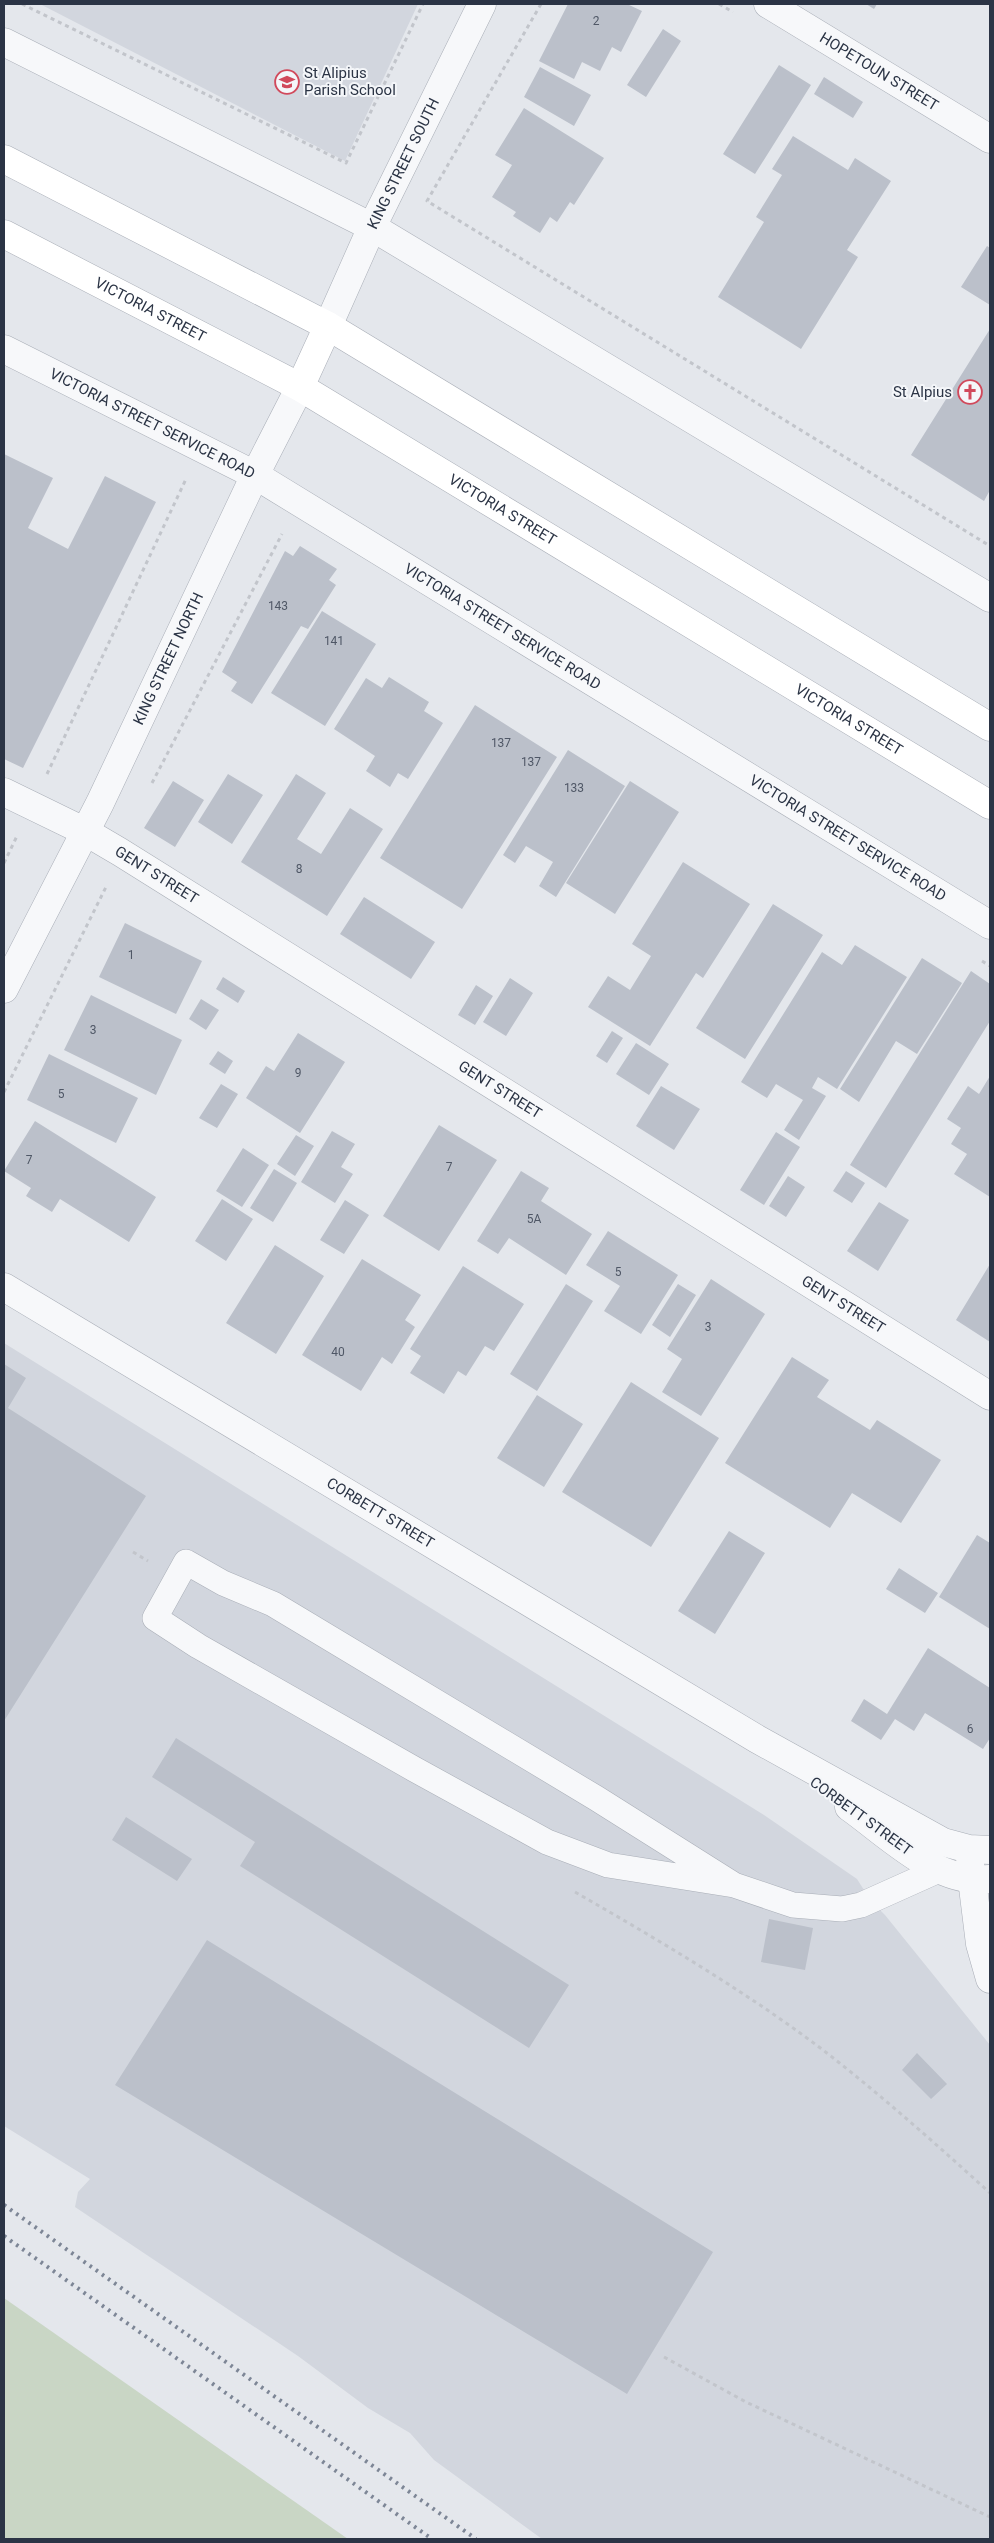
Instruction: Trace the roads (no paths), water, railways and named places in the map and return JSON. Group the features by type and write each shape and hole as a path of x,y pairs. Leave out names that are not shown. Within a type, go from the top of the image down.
{"main road":[{"path":"4,159 328,326 990,727"},
{"name":"VICTORIA STREET","path":"4,234 300,387 990,805"},
{"name":"KING STREET NORTH","path":"300,387 328,326"}],"street":[{"name":"KING STREET SOUTH","path":"328,326 372,227 482,4"},
{"name":"HOPETOUN STREET","path":"768,4 990,138"},
{"path":"4,42 372,227 990,598"},
{"name":"VICTORIA STREET SERVICE ROAD","path":"4,349 255,474 990,925"},
{"name":"KING STREET NORTH","path":"4,989 86,832 255,474 300,387"},
{"name":"GENT STREET","path":"4,792 86,832 120,852 990,1396"},
{"name":"CORBETT STREET","path":"4,1287 757,1739 943,1842 979,1850 981,1879 980,1944 990,1979"},
{"name":"CORBETT STREET","path":"757,1739 939,1870 981,1879"}],"lane":[{"path":"734,1885 596,1798 273,1604 223,1583 186,1562 155,1618 198,1646 547,1842 608,1865 734,1885 793,1904 842,1909 861,1905 939,1870"}],"railway":[{"path":"4,2205 476,2539"},
{"path":"4,2236 432,2539"}],"place":[{"name":"St Alipius Parish School","path":"287,82"},
{"name":"St Alpius","path":"970,392"}]}
